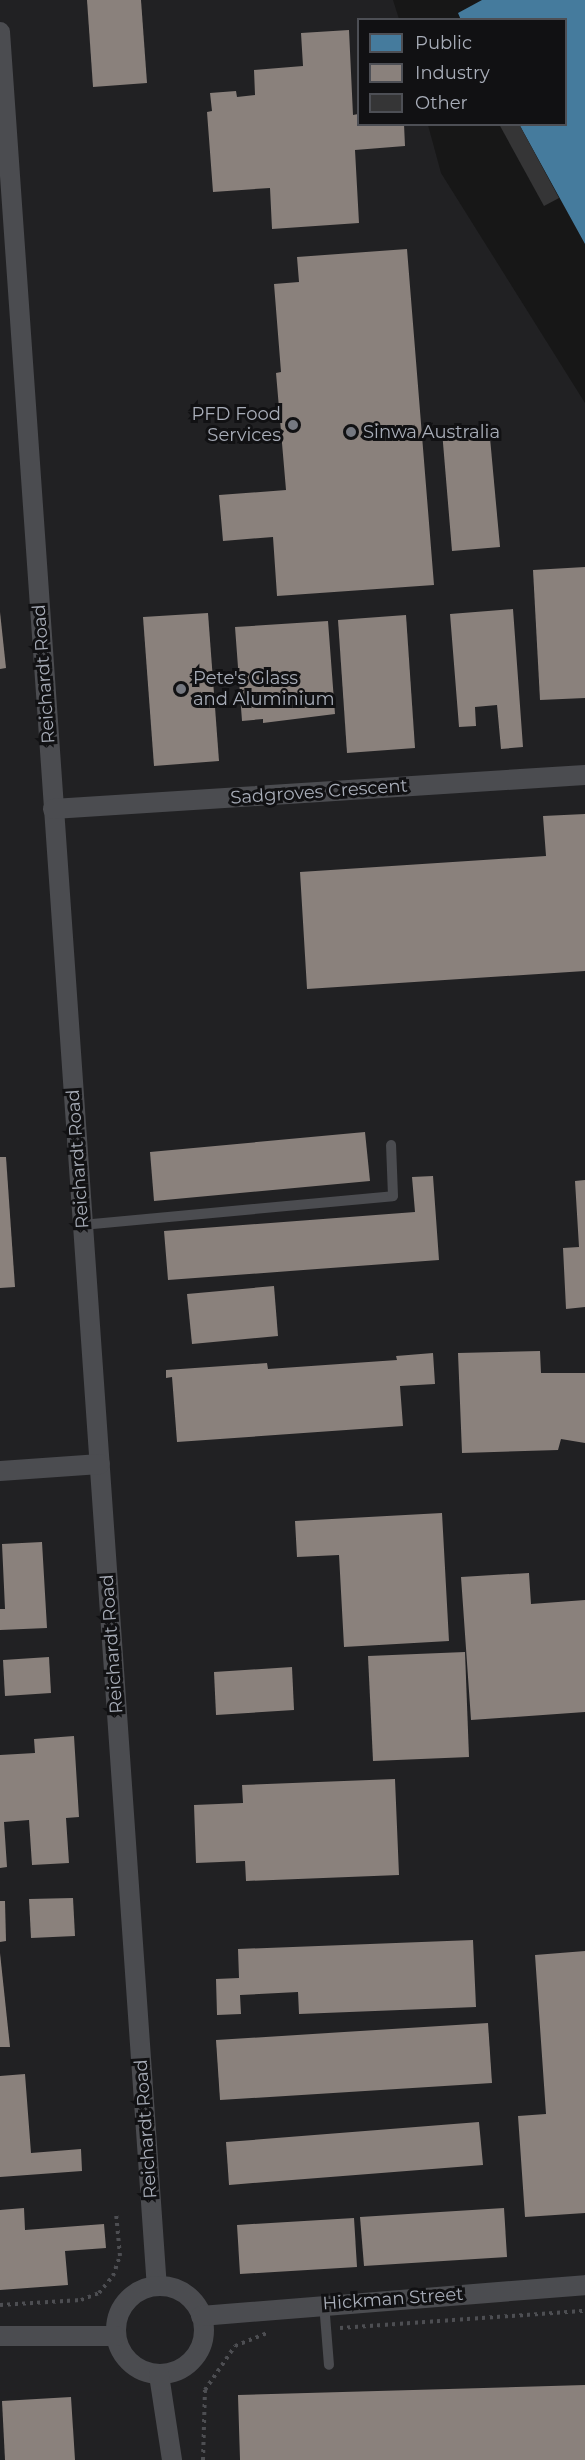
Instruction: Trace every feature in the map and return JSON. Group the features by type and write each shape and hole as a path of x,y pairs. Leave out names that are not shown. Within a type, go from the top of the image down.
{"street":[{"name":"Reichardt Road","path":"0,32 157,2286"},
{"name":"Sadgroves Crescent","path":"53,809 585,774"},
{"path":"0,1471 99,1464"},
{"name":"Hickman Street","path":"201,2316 324,2303 585,2285"},
{"path":"157,2286 184,2294 201,2316 204,2333 199,2349 189,2363 175,2372 159,2375 130,2363 116,2336 117,2318 126,2302 140,2291 157,2286"},
{"path":"0,2336 116,2336"},
{"path":"159,2375 172,2460"}],"lane":[{"path":"82,1225 393,1196 391,1145"},
{"path":"324,2303 329,2365"}],"path":[{"path":"0,2305 81,2301 99,2293 113,2276 120,2256 116,2212"},
{"path":"326,2329 585,2311"},
{"path":"203,2460 205,2390 235,2346 279,2332"}],"shaded area":[{"path":"0,0 393,0 399,18 357,18 357,126 428,126 441,173 585,403 585,2460 0,2460"}],"building: Public":[{"path":"482,0 585,0 585,244 520,126 567,126 567,18 460,18 458,13"}],"building: Industry":[{"path":"87,0 141,0 147,83 93,87"},
{"path":"349,30 353,115 357,114 357,126 404,126 405,146 355,150 359,223 272,229 270,188 213,192 207,112 212,111 210,93 236,91 237,97 255,95 254,70 303,66 301,33"},
{"name":"Sinwa Australia","path":"407,249 434,585 277,596 273,537 223,541 219,495 286,490 276,373 281,372 274,284 299,282 297,257"},
{"path":"489,427 500,547 452,551 442,431"},
{"path":"585,567 585,698 540,700 533,570"},
{"path":"513,609 523,747 501,749 497,705 475,707 476,726 459,727 450,614"},
{"path":"0,612 6,668 0,669"},
{"name":"Pete's Glass and Aluminium","path":"208,613 219,761 154,766 143,617"},
{"path":"406,615 415,748 347,753 338,620"},
{"path":"328,621 335,714 263,723 263,719 242,721 235,627"},
{"path":"585,814 585,971 307,989 300,872 546,856 543,816"},
{"path":"365,1132 370,1181 154,1201 150,1152"},
{"path":"0,1157 6,1157 15,1287 0,1288"},
{"path":"433,1176 439,1260 168,1280 164,1231 415,1212 412,1177"},
{"path":"585,1180 585,1307 566,1309 563,1248 579,1247 575,1181"},
{"path":"274,1286 278,1336 192,1344 187,1294"},
{"path":"540,1351 541,1373 585,1373 585,1443 561,1439 558,1450 462,1453 458,1353"},
{"path":"433,1353 435,1384 400,1386 403,1426 177,1442 172,1377 166,1378 166,1370 267,1363 268,1369 397,1360 396,1356"},
{"path":"442,1513 449,1641 344,1647 339,1555 297,1557 295,1521"},
{"path":"42,1542 47,1628 0,1630 0,1609 5,1609 2,1544"},
{"path":"529,1573 531,1604 585,1600 585,1712 471,1720 461,1577"},
{"path":"465,1652 469,1757 373,1761 368,1656"},
{"path":"49,1657 51,1693 5,1696 3,1660"},
{"path":"292,1667 294,1710 216,1715 214,1672"},
{"path":"74,1736 79,1817 66,1818 69,1863 32,1865 29,1820 4,1822 7,1867 0,1868 0,1755 35,1753 34,1739"},
{"path":"395,1779 399,1875 246,1881 245,1861 196,1863 194,1805 243,1803 242,1785"},
{"path":"73,1898 75,1936 31,1938 29,1899"},
{"path":"0,1901 5,1901 6,1941 0,1942"},
{"path":"473,1940 476,2007 299,2014 298,1992 240,1995 241,2014 217,2015 216,1979 239,1978 238,1949"},
{"path":"585,1951 585,2213 525,2217 518,2116 546,2114 535,1955"},
{"path":"0,1953 10,2047 0,2047"},
{"path":"488,2023 492,2083 220,2100 216,2040"},
{"path":"25,2074 31,2153 81,2149 82,2171 0,2177 0,2076"},
{"path":"479,2122 483,2165 229,2185 226,2142"},
{"path":"24,2208 25,2230 104,2224 106,2248 65,2251 68,2285 0,2290 0,2210"},
{"path":"504,2208 507,2257 364,2266 360,2217"},
{"path":"354,2218 357,2267 240,2274 237,2225"},
{"path":"585,2385 585,2460 240,2460 238,2395"},
{"path":"71,2397 75,2460 5,2460 2,2401"}],"building: Other":[{"path":"500,126 520,126 559,198 544,206"}],"place":[{"name":"PFD Food Services","path":"293,425"},
{"name":"Sinwa Australia","path":"351,432"},
{"name":"Pete's Glass and Aluminium","path":"181,689"}]}
